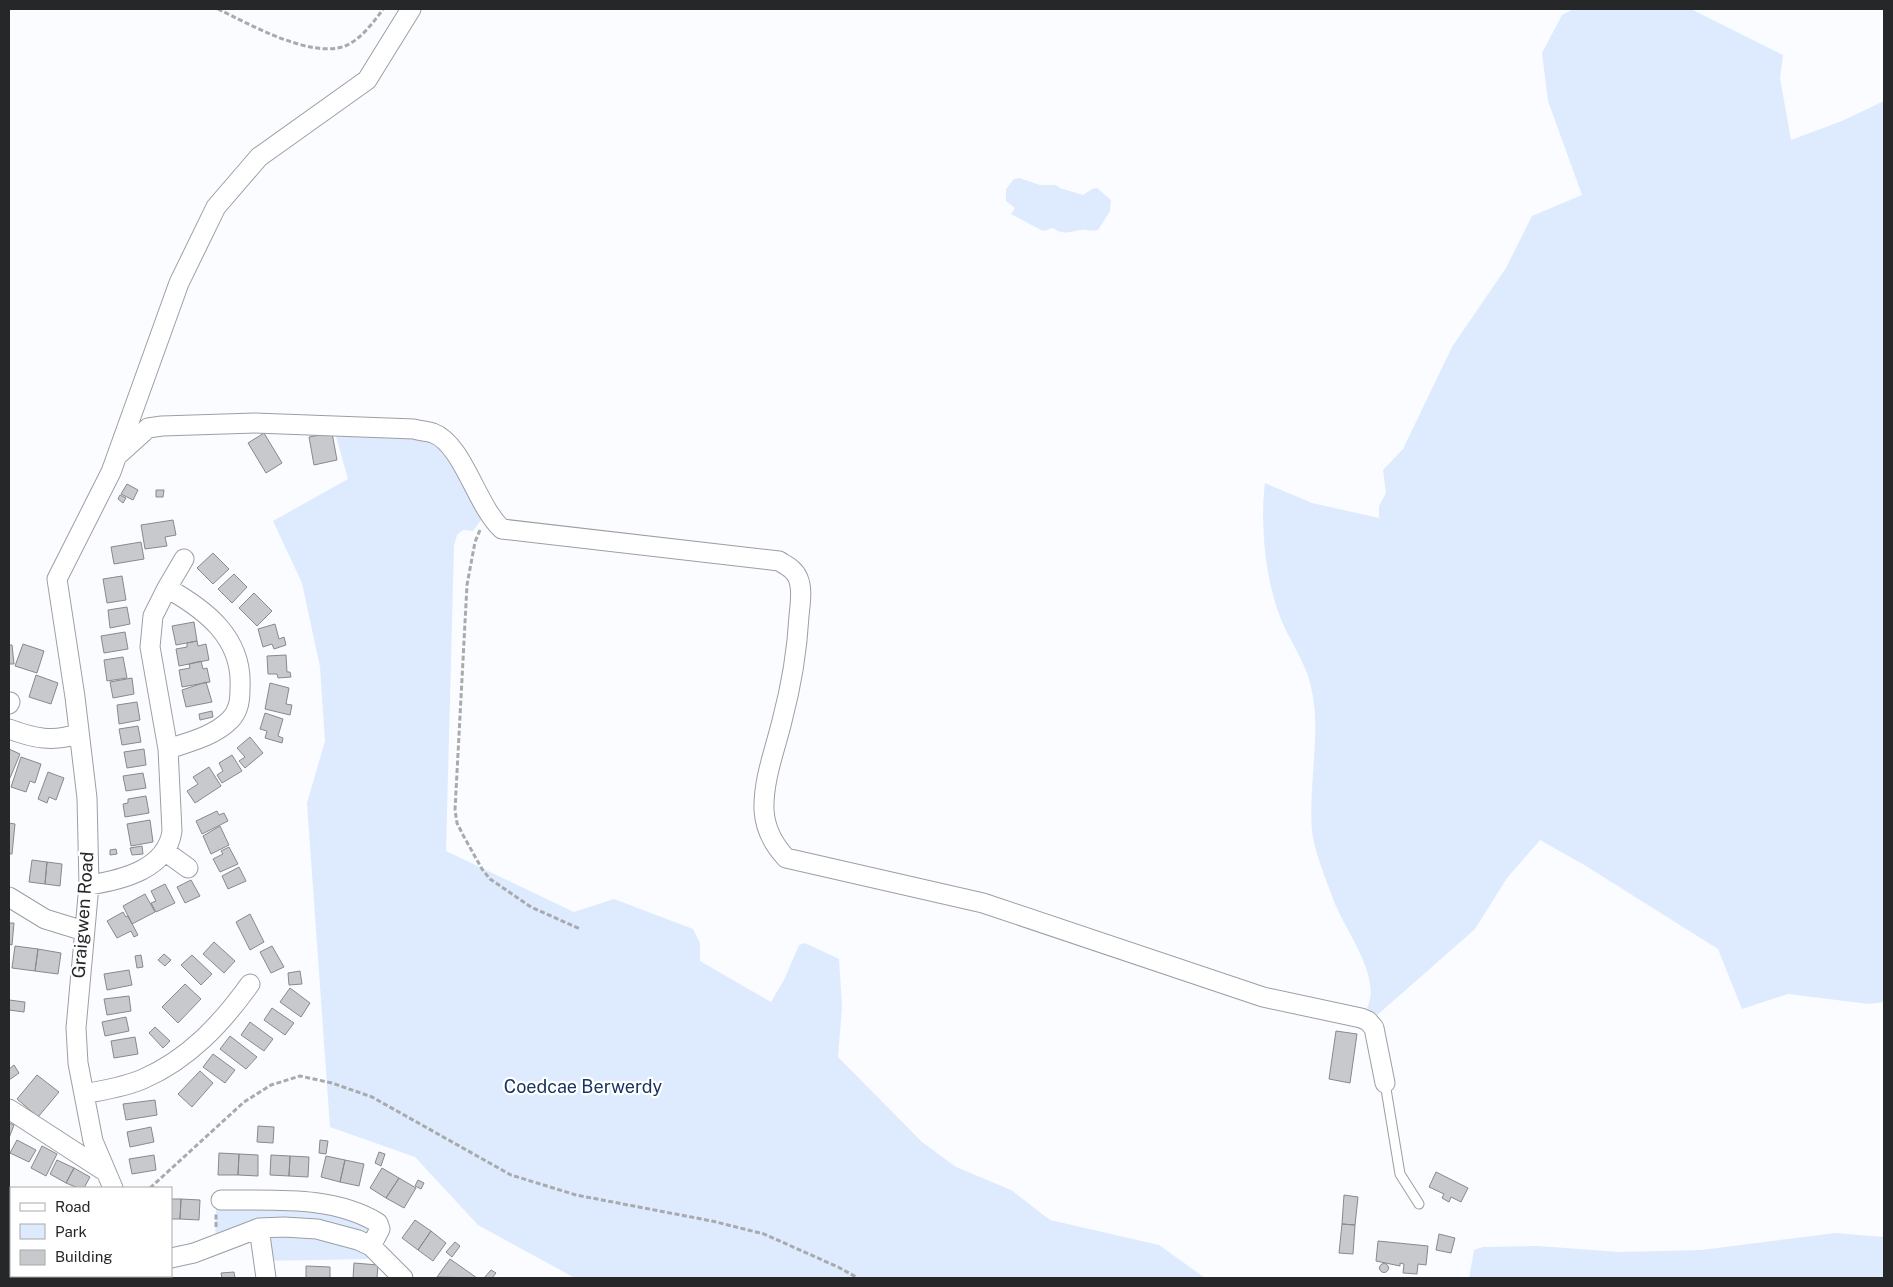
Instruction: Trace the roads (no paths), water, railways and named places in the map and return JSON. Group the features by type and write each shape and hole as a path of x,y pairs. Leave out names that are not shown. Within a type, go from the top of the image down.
{"street":[{"path":"117,456 148,362 179,283 216,207 259,157 367,80 411,9"},
{"path":"132,413 140,426 148,428 176,425 255,423 414,430 435,434 448,444 462,464 493,520 502,529 779,561 792,569 798,578 801,590 798,640 788,696 769,767 764,811 768,831 776,847 786,858 983,903 1263,997 1361,1018 1368,1021 1374,1028 1384,1083"},
{"path":"117,456 148,428"},
{"name":"Graigwen Road","path":"109,1180 93,1141 78,1063 76,1028 89,885 87,798 57,579 85,526 117,456"},
{"path":"89,885 114,881 131,874 154,862 166,852 170,845 172,832 168,749 150,647 153,616 184,559"},
{"path":"167,588 190,601 216,622 231,644 241,678 236,713 228,722 214,732 168,749"},
{"path":"9,729 30,737 50,740 66,738 79,733"},
{"path":"166,852 188,868"},
{"path":"9,897 46,919 66,927 84,931"},
{"path":"84,1094 143,1079 167,1066 213,1031 231,1011 250,984"},
{"path":"9,1109 109,1180"},
{"path":"221,1200 296,1201 348,1208 378,1223 380,1229 371,1246"},
{"path":"259,1228 266,1278"},
{"path":"172,1258 215,1245 259,1228 317,1229 358,1240 371,1246 403,1278"}],"lane":[{"path":"1384,1083 1400,1174 1419,1204"}],"park label":[{"name":"Coedcae Berwerdy","path":"583,1087"}]}
